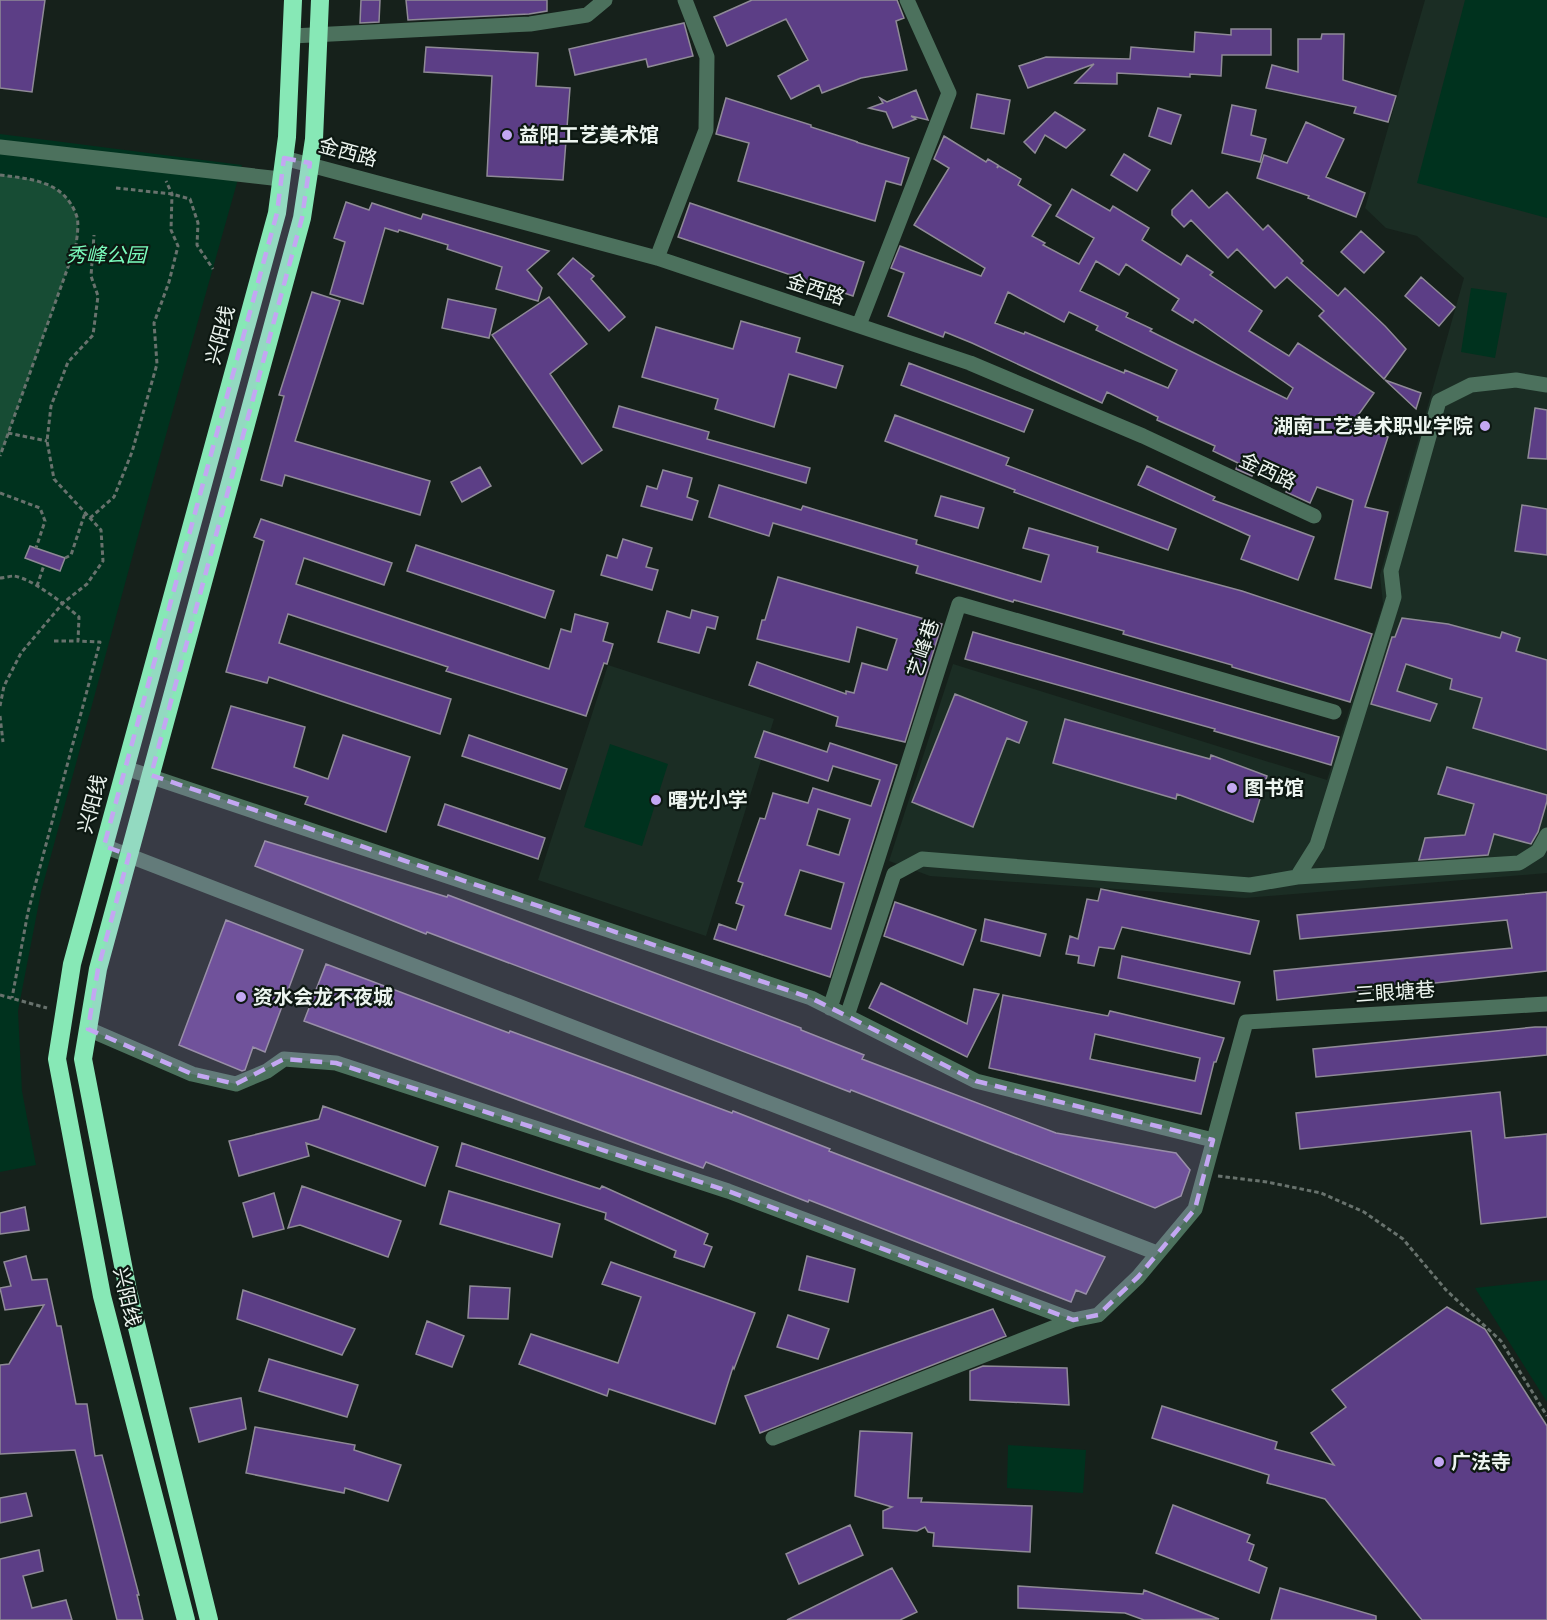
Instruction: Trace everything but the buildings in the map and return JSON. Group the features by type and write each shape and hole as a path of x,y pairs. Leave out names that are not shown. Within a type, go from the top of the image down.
{"highway":[{"name":"兴阳线","path":"186,1620 102,1296 57,1059 72,964 273,224 287,137 293,0"},
{"name":"兴阳线","path":"209,1620 128,1291 83,1059 98,969 302,218 314,139 320,0"}],"street":[{"path":"292,36 530,24 587,15 605,0"},
{"path":"657,258 706,130 707,57 685,0"},
{"path":"859,325 949,93 907,0"},
{"path":"0,147 281,179"},
{"name":"金西路","path":"284,158 310,163 657,258 981,367 1143,436 1314,516"},
{"path":"1297,877 1317,845 1394,597 1391,571 1439,400 1471,385 1516,380 1547,385"},
{"name":"艺峰巷","path":"830,1008 959,604 1334,712"},
{"path":"126,768 799,994 976,1081 1213,1140 1195,1209 1138,1277 1098,1315 1073,1320 773,1438"},
{"path":"847,1016 894,874 922,859 1250,885 1297,877 1519,862 1538,851 1547,835"},
{"path":"104,846 1157,1253"},
{"name":"三眼塘巷","path":"1213,1140 1246,1022 1547,1004"},
{"path":"88,1029 192,1074 236,1084 267,1071 284,1059 336,1063 728,1191 1073,1320"}],"path":[{"path":"90,518 114,497 132,452 157,364 154,323 169,282 178,246 171,230 172,194 159,165"},
{"path":"0,175 40,180 65,195 78,218 76,245 0,456"},
{"path":"116,188 172,194 190,199 198,223 196,245 213,269"},
{"path":"0,706 4,686 21,653 63,603 87,584 103,561 101,530 54,479 47,441 51,406 68,362 93,335 98,296 91,276 94,235"},
{"path":"8,433 47,441"},
{"path":"0,493 40,508 45,521 36,548"},
{"path":"65,558 71,555 86,513"},
{"path":"37,586 44,565"},
{"path":"0,578 14,576 37,586 63,603 79,617 78,641"},
{"path":"12,998 28,912 100,642 54,641"},
{"path":"0,716 3,742"},
{"path":"0,995 64,1013"},
{"path":"1204,1174 1267,1182 1321,1193 1364,1212 1403,1239 1446,1290 1501,1341 1547,1416"}],"highlighted area":[{"path":"284,158 310,163 302,218 151,775 811,998 976,1081 1213,1140 1195,1209 1138,1277 1098,1315 1073,1320 728,1191 336,1063 284,1059 236,1084 192,1074 88,1029 98,969 129,855 104,846 277,213"}],"shaded area":[{"name":"湖南工艺美术职业学院","path":"1425,0 1547,0 1547,873 1245,898 930,876 889,861 953,664 1327,780 1383,604 1380,575 1464,278 1417,236 1386,228 1365,208"},
{"path":"0,175 24,178 56,189 72,205 78,224 76,245 0,456"},
{"name":"曙光小学","path":"608,665 774,719 706,936 538,880"}],"green space":[{"path":"1465,0 1547,0 1547,218 1417,183"},
{"name":"秀峰公园","path":"0,134 242,165 41,892 18,1011 22,1091 36,1165 0,1172"},
{"path":"1471,288 1507,293 1495,358 1461,352"},
{"path":"610,744 668,764 642,846 584,827"},
{"path":"1547,1280 1547,1402 1475,1288"},
{"path":"1008,1445 1086,1450 1083,1493 1007,1488"}],"place":[{"name":"益阳工艺美术馆","path":"507,135"},
{"name":"湖南工艺美术职业学院","path":"1485,426"},
{"name":"图书馆","path":"1232,788"},
{"name":"曙光小学","path":"656,800"},
{"name":"资水会龙不夜城","path":"241,997"},
{"name":"广法寺","path":"1439,1462"}]}
